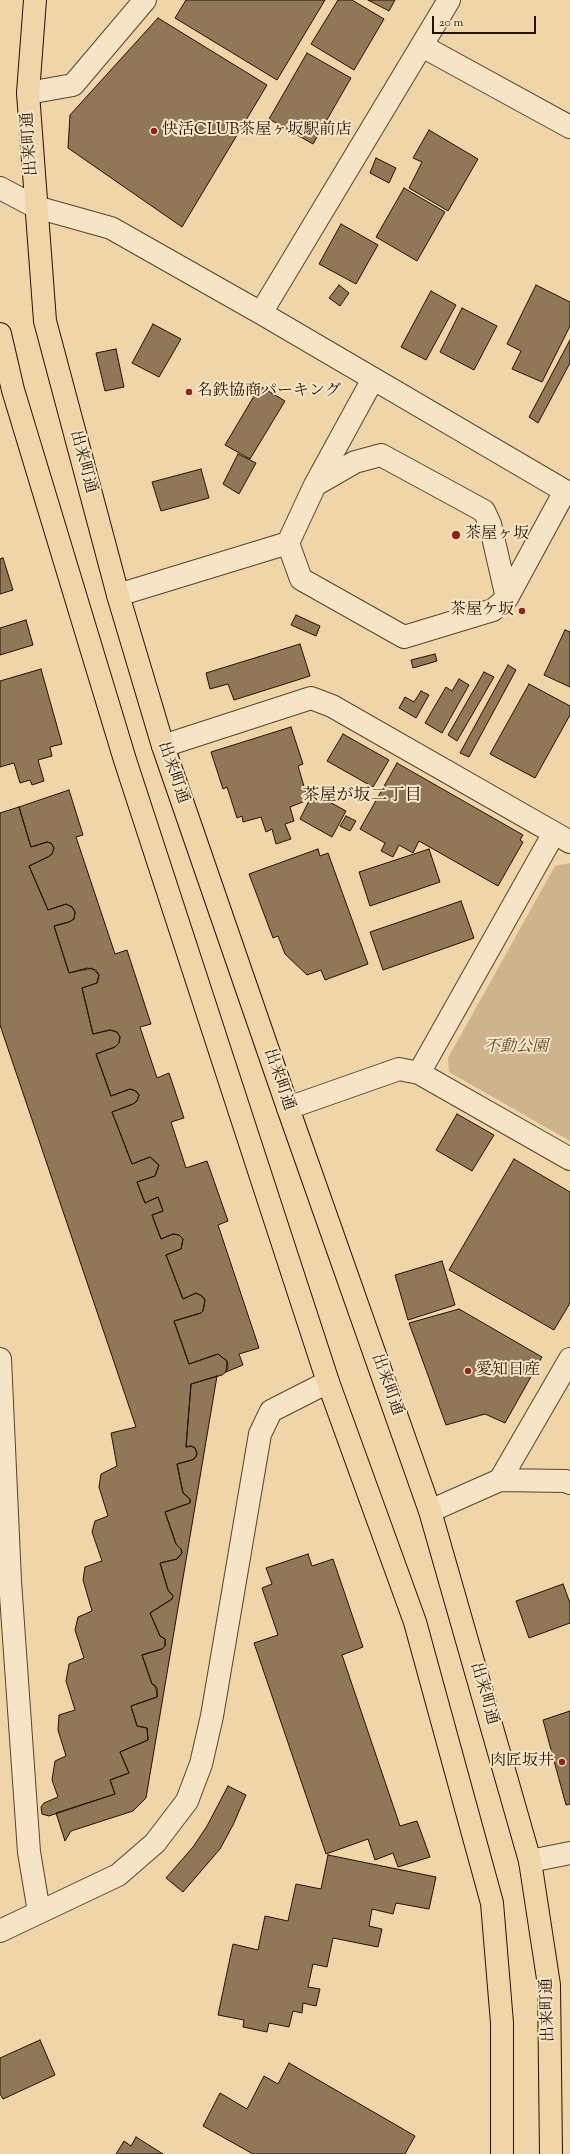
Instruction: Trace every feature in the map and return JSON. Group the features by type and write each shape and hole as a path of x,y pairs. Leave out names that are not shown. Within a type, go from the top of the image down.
{"main road":[{"name":"出来町通","path":"35,0 28,93 45,321 118,595 163,746 288,1108 430,1511 530,1861 549,1985 551,2154"},
{"path":"0,335 13,390 125,760 328,1382 415,1622 492,1902 502,2023 502,2154"}],"street":[{"path":"28,93 73,85 145,0"},
{"path":"261,313 449,0"},
{"path":"422,46 570,127"},
{"path":"0,188 36,207 111,228 261,313 568,493 507,598 493,610 404,637 301,579 288,543 315,485 372,379"},
{"path":"315,485 355,462 381,455 484,511 490,524 507,598"},
{"path":"118,595 288,543"},
{"path":"163,746 311,698 332,706 562,837 419,1073"},
{"path":"288,1108 398,1069 419,1073 570,1159"},
{"path":"0,1359 5,1583 29,1852 40,1912"},
{"path":"500,1480 570,1359"},
{"path":"0,1931 118,1875 155,1843 187,1801 201,1764 212,1716 260,1434 271,1411 328,1382"},
{"path":"430,1511 500,1480 566,1481 570,1483"},
{"path":"530,1861 570,1853"}],"green space":[{"name":"不動公園","path":"570,863 570,1141 449,1072 448,1058 555,866"}],"building":[{"path":"186,0 325,0 277,80 175,18"},
{"path":"338,0 352,0 384,19 354,70 311,44"},
{"path":"368,0 395,0 389,11"},
{"name":"快活CLUB茶屋ヶ坂駅前店","path":"158,18 267,85 182,227 68,148 70,115"},
{"path":"307,53 351,78 313,144 269,119"},
{"path":"429,130 478,159 448,211 409,188 422,162 413,158"},
{"path":"376,158 396,168 389,183 370,173"},
{"path":"404,188 445,212 417,261 376,237"},
{"path":"341,224 378,245 356,284 319,264"},
{"path":"339,285 349,293 340,306 329,298"},
{"path":"536,285 570,302 570,326 542,382 512,369 521,351 507,344"},
{"path":"431,291 456,305 426,360 401,347"},
{"path":"462,308 497,326 474,370 440,352"},
{"path":"153,324 181,339 159,377 132,363"},
{"path":"570,340 570,363 538,423 529,417"},
{"path":"116,349 124,387 105,391 96,353"},
{"path":"260,386 285,401 250,459 225,445"},
{"path":"238,454 256,463 239,494 223,484"},
{"path":"201,469 209,498 161,511 152,482"},
{"path":"3,558 13,590 0,594 0,559"},
{"path":"296,615 320,626 316,636 291,625"},
{"path":"26,620 33,645 0,655 0,628"},
{"path":"565,630 570,632 570,687 544,675"},
{"path":"300,644 310,676 234,700 228,684 210,689 206,673"},
{"path":"435,654 437,661 413,668 411,660"},
{"path":"508,665 516,670 469,757 460,753"},
{"path":"41,669 62,744 50,747 52,756 38,760 44,781 32,785 30,780 20,783 14,763 0,767 0,681"},
{"path":"484,672 494,677 457,741 448,735"},
{"path":"459,679 469,685 442,733 425,723 446,687 452,691"},
{"path":"529,684 570,706 570,715 535,778 490,754"},
{"path":"421,691 429,695 416,718 399,708 405,697 414,702"},
{"path":"291,727 303,764 298,766 308,800 290,807 294,821 285,824 291,839 276,844 272,829 266,832 261,817 243,822 242,816 237,818 227,787 223,789 211,752"},
{"path":"343,734 389,760 373,787 327,761"},
{"path":"397,763 523,835 520,840 523,842 498,886 419,841 413,853 399,845 393,857 381,851 385,843 360,829"},
{"path":"69,790 83,835 76,837 115,954 127,950 151,1024 140,1027 157,1078 169,1073 184,1118 171,1122 186,1168 207,1161 228,1221 218,1225 259,1348 239,1354 243,1365 226,1372 227,1361 218,1354 189,1364 174,1321 201,1313 203,1311 205,1300 202,1296 196,1293 183,1299 166,1255 181,1249 183,1239 179,1235 173,1234 161,1239 152,1215 163,1211 158,1197 145,1203 137,1182 155,1176 159,1165 150,1157 132,1164 112,1112 133,1104 137,1101 139,1095 136,1091 130,1089 111,1096 96,1054 115,1047 119,1043 120,1037 117,1032 110,1030 93,1034 82,988 97,983 99,975 96,970 87,968 69,973 54,926 74,919 75,912 72,907 66,904 48,910 29,866 48,857 52,854 54,848 51,843 47,842 31,847 19,807"},
{"path":"313,793 346,811 332,837 300,819"},
{"path":"19,807 31,847 47,842 51,843 54,848 52,854 48,857 29,866 48,910 66,904 72,907 75,912 74,919 54,926 69,973 92,968 99,975 97,983 82,988 93,1034 110,1030 117,1032 120,1037 119,1043 115,1047 96,1054 111,1096 130,1089 136,1091 139,1095 137,1101 133,1104 112,1112 132,1164 150,1157 159,1165 155,1176 137,1182 145,1203 158,1197 163,1211 152,1215 161,1239 173,1234 179,1235 183,1239 181,1249 166,1255 183,1299 196,1293 202,1296 205,1300 203,1311 201,1313 174,1321 189,1364 218,1354 227,1361 228,1367 226,1372 222,1375 191,1384 186,1447 191,1446 195,1448 197,1454 192,1460 177,1464 183,1493 190,1499 190,1503 165,1512 176,1544 181,1549 182,1553 177,1559 160,1563 168,1590 173,1596 172,1599 150,1613 160,1636 165,1639 165,1646 162,1649 142,1655 152,1684 155,1685 157,1697 131,1706 137,1726 147,1728 148,1740 120,1752 129,1773 110,1780 115,1794 49,1816 42,1814 41,1807 44,1803 58,1797 52,1780 55,1761 66,1756 58,1730 59,1715 75,1710 66,1681 69,1664 84,1658 75,1630 78,1617 92,1611 83,1580 85,1567 102,1561 92,1532 95,1521 108,1516 99,1487 101,1474 117,1466 111,1433 136,1427 0,1025 0,813"},
{"path":"346,816 356,821 350,831 340,826"},
{"path":"318,849 320,856 328,853 368,964 325,980 321,970 307,975 285,954 278,936 273,938 249,874"},
{"path":"429,849 440,882 370,906 359,872"},
{"path":"461,901 474,938 383,970 370,932"},
{"path":"457,1114 494,1135 472,1171 436,1150"},
{"path":"514,1159 570,1192 570,1303 554,1330 449,1270"},
{"path":"442,1261 455,1305 408,1320 395,1275"},
{"path":"459,1309 542,1357 505,1423 485,1414 446,1425 409,1323"},
{"path":"217,1376 146,1798 133,1811 71,1831 65,1841 56,1813 115,1794 110,1780 129,1773 120,1752 148,1740 147,1728 137,1726 131,1706 157,1697 157,1688 152,1684 142,1655 162,1649 165,1646 165,1639 160,1636 150,1613 172,1599 173,1596 168,1590 160,1563 177,1559 182,1553 181,1549 176,1544 165,1512 190,1503 190,1499 183,1493 177,1464 192,1460 197,1454 195,1448 191,1446 186,1447 191,1384"},
{"path":"308,1554 312,1566 333,1559 363,1647 342,1655 400,1826 417,1821 430,1857 398,1867 393,1853 375,1860 368,1839 326,1854 254,1643 278,1635 262,1588 272,1584 266,1568"},
{"path":"563,1584 570,1603 570,1623 529,1638 516,1601"},
{"name":"肉匠坂井","path":"570,1711 570,1804 566,1805 543,1720"},
{"path":"228,1786 246,1795 233,1825 220,1849 183,1892 166,1878 193,1847 207,1826"},
{"path":"328,1855 436,1877 429,1909 396,1903 393,1914 372,1909 369,1926 382,1929 378,1947 333,1938 327,1967 313,1964 308,1987 320,1989 316,2006 303,2003 302,2013 293,2011 289,2027 269,2023 267,2032 243,2027 244,2020 218,2015 233,1944 258,1950 265,1916 288,1921 296,1884 321,1889"},
{"path":"40,2040 55,2075 3,2099 0,2094 0,2058"},
{"path":"289,2063 415,2136 405,2154 253,2154 203,2126 220,2093 247,2109 264,2076 278,2084"},
{"path":"136,2137 163,2154 116,2154 124,2141 131,2146"}],"place":[{"name":"快活CLUB茶屋ヶ坂駅前店","path":"154,131"},
{"name":"名鉄協商パーキング","path":"189,392"},
{"name":"茶屋ヶ坂","path":"456,535"},
{"name":"茶屋ケ坂","path":"522,611"},
{"name":"愛知日産","path":"468,1371"},
{"name":"肉匠坂井","path":"562,1762"}],"district":[{"name":"茶屋が坂二丁目","path":"362,797"}]}
